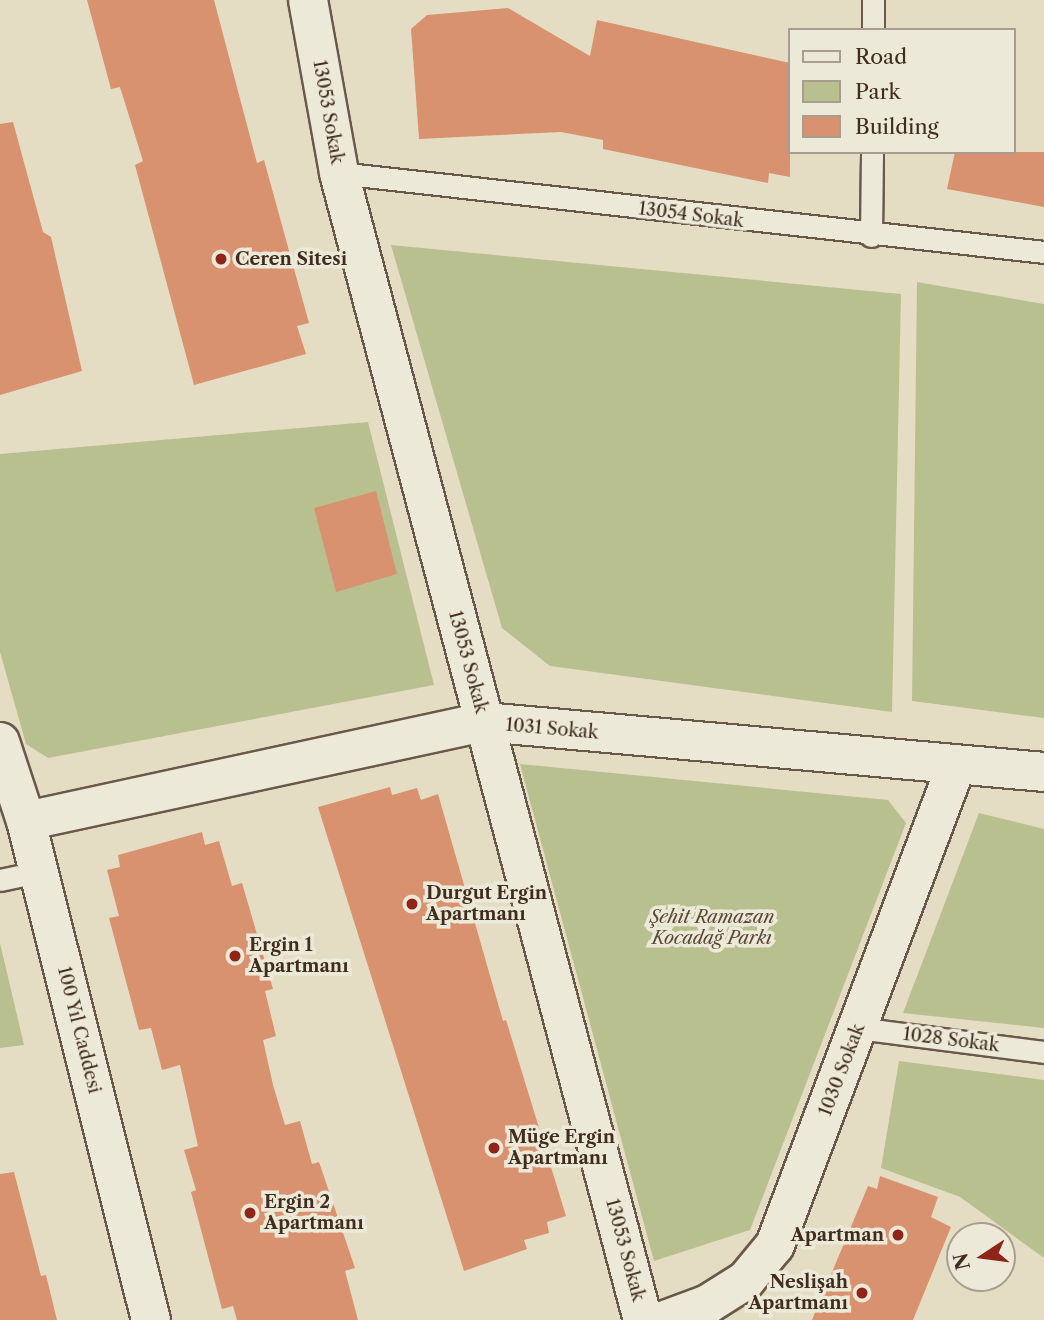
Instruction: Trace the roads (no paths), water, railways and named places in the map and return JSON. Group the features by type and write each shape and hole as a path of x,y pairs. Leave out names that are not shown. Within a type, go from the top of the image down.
{"street":[{"name":"13053 Sokak","path":"308,0 339,173 643,1320"},
{"name":"1031 Sokak","path":"26,821 484,722 1044,772"},
{"name":"100 Yıl Caddesi","path":"0,742 26,821 151,1320"},
{"name":"1030 Sokak","path":"665,1320 708,1304 747,1280 775,1245 956,766"}],"lane":[{"path":"873,0 873,28"},
{"path":"871,236 872,154"},
{"name":"13054 Sokak","path":"339,173 871,236 1044,252"},
{"path":"0,880 39,872"},
{"name":"1028 Sokak","path":"857,1028 1044,1052"}],"place":[{"name":"Ceren Sitesi","path":"221,259"},
{"name":"Durgut Ergin Apartmanı","path":"412,904"},
{"name":"Ergin 1 Apartmanı","path":"235,956"},
{"name":"Müge Ergin Apartmanı","path":"494,1148"},
{"name":"Ergin 2 Apartmanı","path":"250,1213"},
{"name":"Apartman","path":"898,1235"},
{"name":"Neslişah Apartmanı","path":"862,1293"}],"park label":[{"name":"Şehit Ramazan Kocadağ Parkı","path":"712,928"}]}
